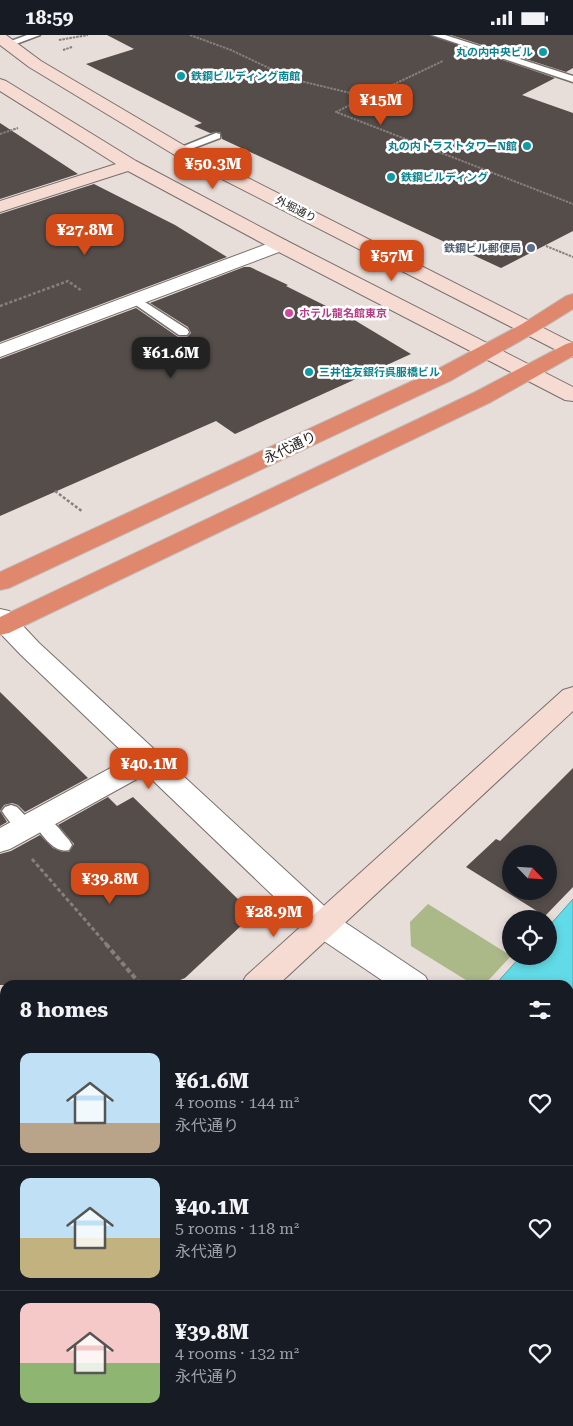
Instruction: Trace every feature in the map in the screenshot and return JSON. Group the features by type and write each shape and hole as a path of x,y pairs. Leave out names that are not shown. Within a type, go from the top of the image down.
{"highway":[{"name":"永代通り","path":"0,582 426,383 488,352 573,300"},
{"path":"2,622 530,373 572,350"}],"main road":[{"name":"外堀通り","path":"4,41 34,64 179,149 572,350"},
{"path":"0,84 130,165 280,245 573,395"},
{"path":"0,207 130,165"},
{"path":"263,980 573,696"}],"street":[{"path":"0,351 280,245"},
{"path":"2,622 323,924 407,980"},
{"path":"18,827 149,760"}],"lane":[{"path":"4,41 36,35"},
{"path":"436,35 573,79"},
{"path":"179,149 216,136"},
{"path":"134,299 183,333"},
{"path":"18,827 63,845"}],"path":[{"path":"53,41 88,35"},
{"path":"190,35 231,50 292,79 367,97"},
{"path":"448,59 336,112 573,203"},
{"path":"0,134 20,128"},
{"path":"546,246 573,257"},
{"path":"0,306 68,281 107,309"},
{"path":"56,491 84,512"},
{"path":"18,827 137,980"}],"green space":[{"path":"428,904 502,950 503,965 489,980 466,980 411,946 410,922"}],"water":[{"path":"573,899 573,980 499,980 513,965 557,965 557,917"}],"building":[{"path":"107,35 430,35 555,78 522,95 573,113 573,231 501,268 222,139 220,132 210,133 194,126 202,123 86,64 134,49"},
{"name":"丸の内中央ビル","path":"451,35 573,35 573,68 566,72"},
{"path":"0,123 78,174 0,199"},
{"path":"94,184 175,225 227,257 0,342 0,214"},
{"path":"244,267 250,267 288,285 286,286 356,321 411,354 235,434 216,421 0,516 0,359 136,308 178,337 187,337 191,333 188,327 150,303"},
{"path":"0,692 88,778 25,812 18,805 12,803 4,805 0,811"},
{"path":"573,768 573,887 551,910 535,910 519,900 558,900 558,845 502,845 502,889 466,867 496,839 500,841"},
{"path":"108,797 117,806 133,797 244,905 243,924 185,978 180,980 0,980 0,854 11,851 40,835 53,848 69,852 74,844 58,825"},
{"path":"0,811 7,822 0,826"}],"place":[{"name":"丸の内中央ビル","path":"543,52"},
{"name":"鉄鋼ビルディング南館","path":"181,76"},
{"name":"丸の内トラストタワーN館","path":"527,146"},
{"name":"鉄鋼ビルディング","path":"391,177"},
{"name":"鉄鋼ビル郵便局","path":"531,248"},
{"name":"ホテル龍名館東京","path":"289,313"},
{"name":"三井住友銀行呉服橋ビル","path":"309,372"}]}
